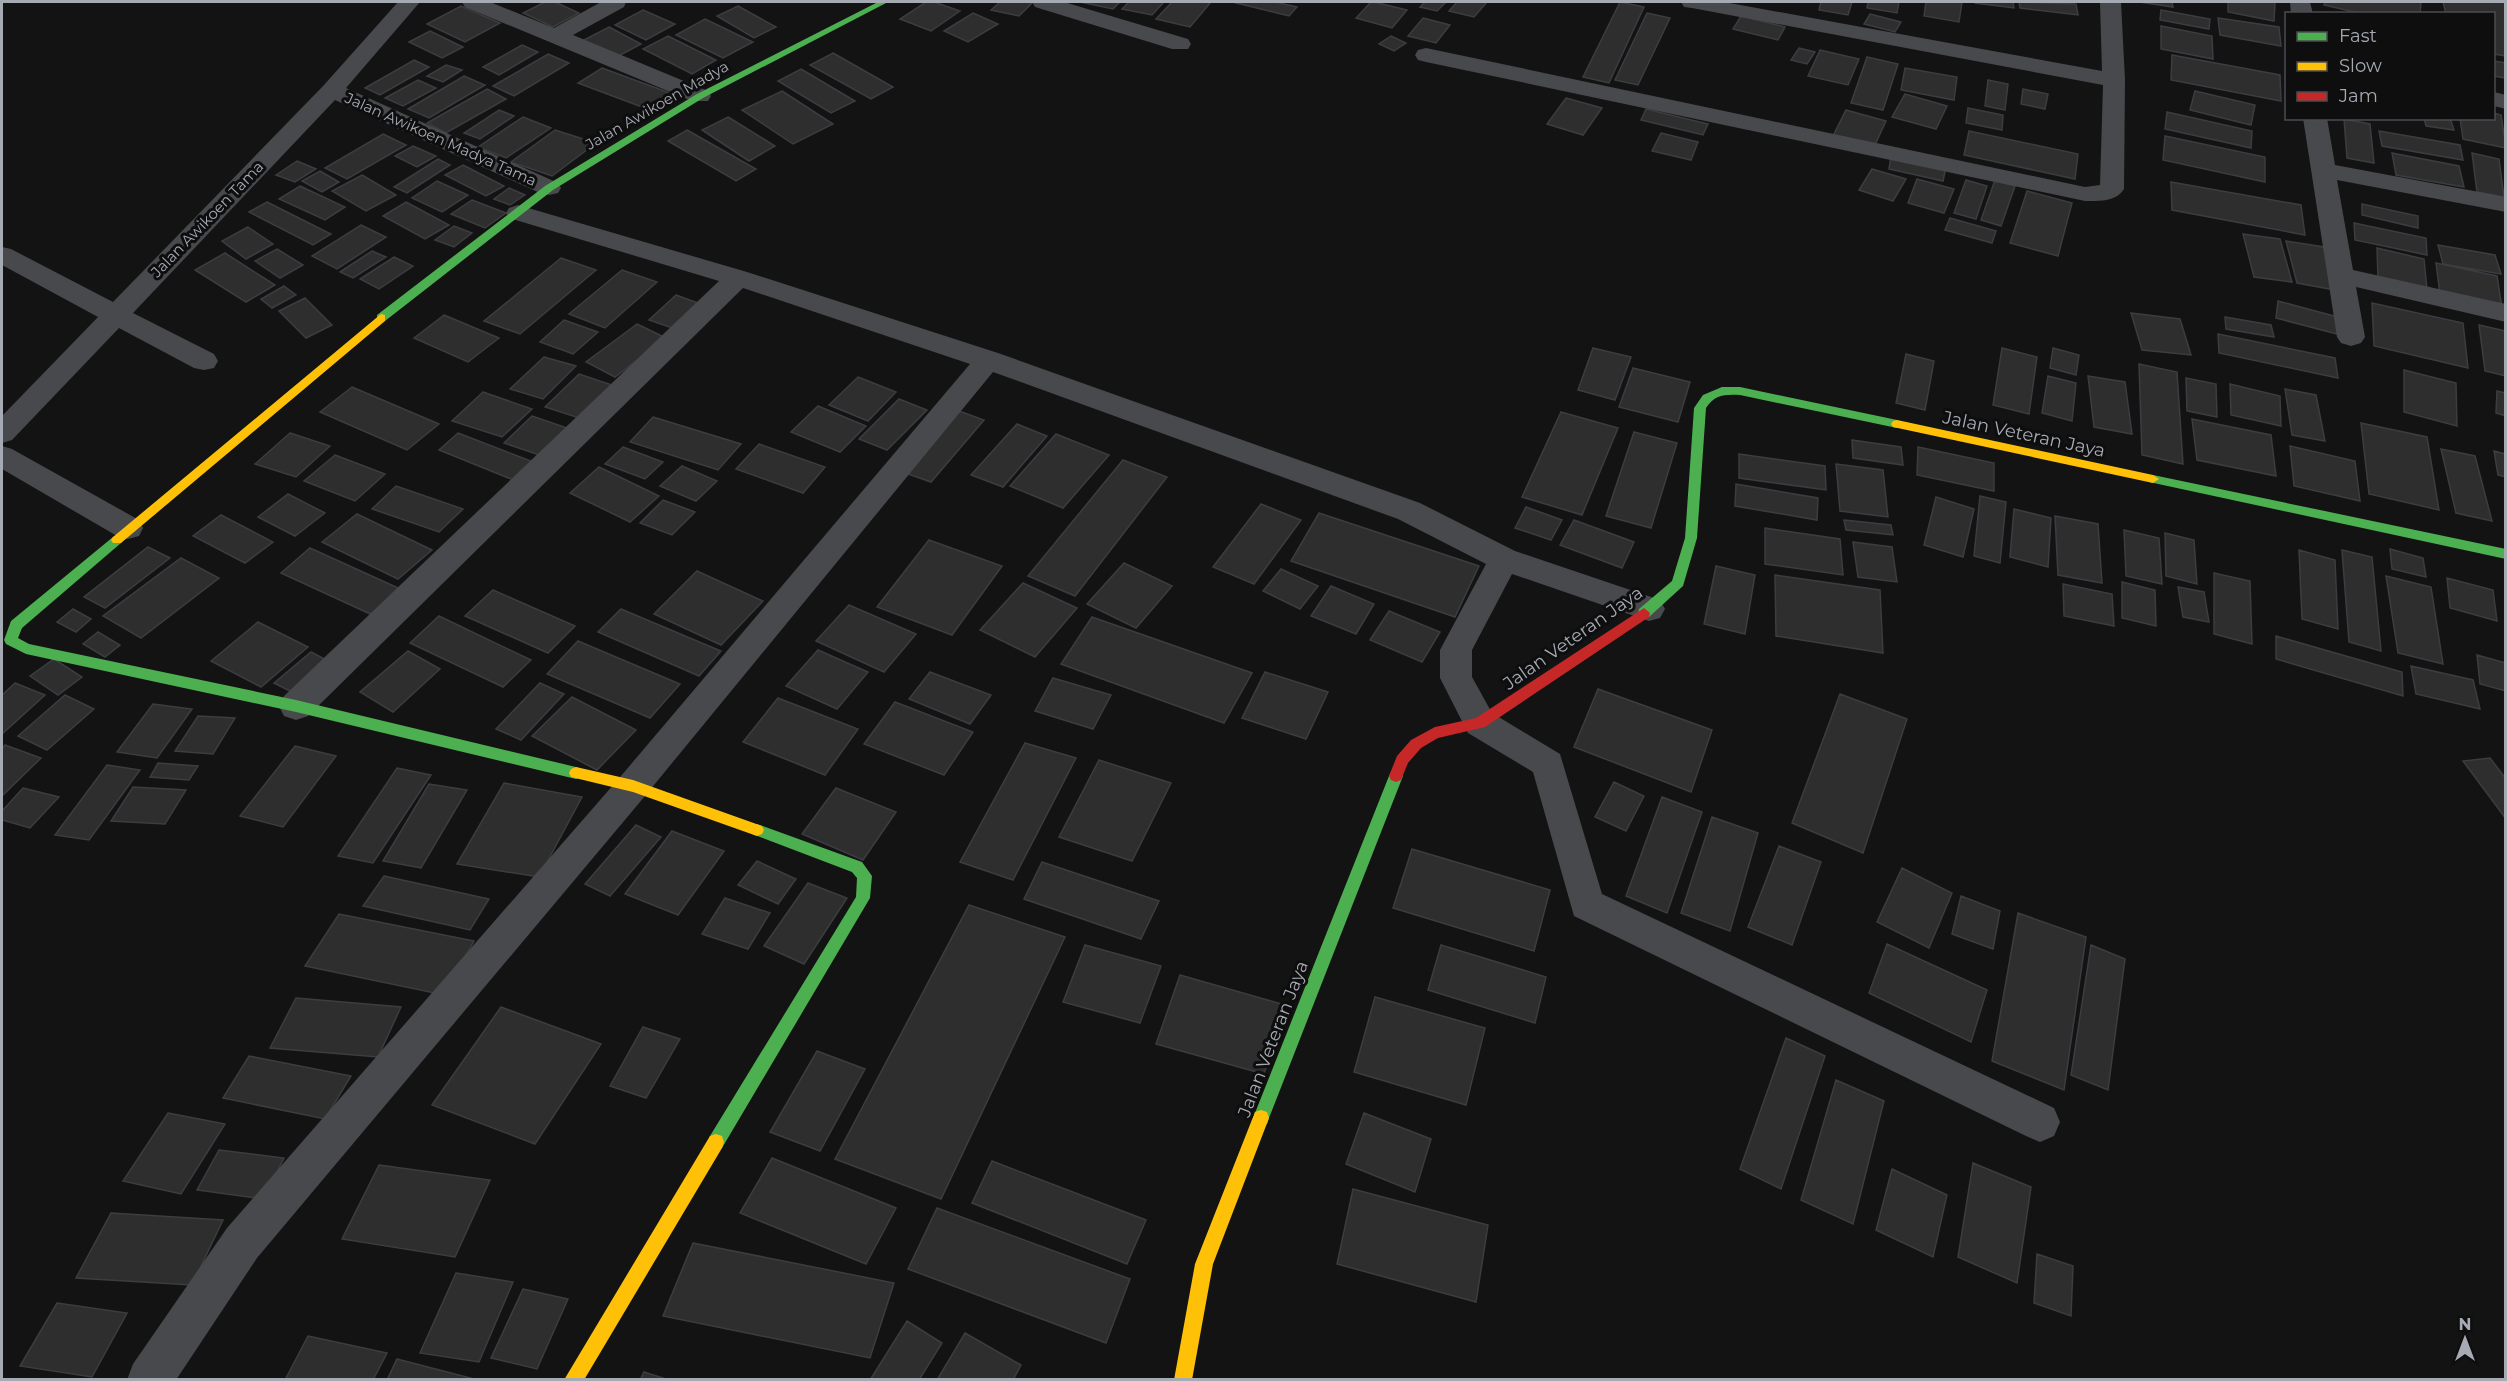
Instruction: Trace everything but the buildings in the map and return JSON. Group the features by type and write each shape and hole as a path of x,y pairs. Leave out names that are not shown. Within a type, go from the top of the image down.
{"street":[{"name":"Jalan Awikoen Tama","path":"2,433 332,90 409,2"},
{"path":"473,2 700,96"},
{"path":"556,36 616,2"},
{"name":"Jalan Awikoen Madya","path":"296,706 26,649 11,640 12,632 16,625 128,528 379,319 549,188 700,96 884,2"},
{"path":"1043,2 1180,44"},
{"path":"1692,2 2114,80"},
{"path":"1426,55 2092,194 2112,189 2114,80 2111,2"},
{"name":"Jalan Awikoen Madya Tama","path":"332,90 549,188"},
{"path":"2315,120 2351,337"},
{"path":"2324,170 2505,205"},
{"path":"518,213 738,278 988,360 1409,511 1504,559 1649,609"},
{"path":"2,255 204,361"},
{"path":"2342,276 2505,313"},
{"path":"296,706 738,278"},
{"path":"149,1380 242,1243 633,786 988,360"},
{"name":"Jalan Veteran Jaya","path":"1183,1380 1204,1264 1402,760 1416,744 1435,732 1480,723 1649,609 1678,583 1691,538 1700,408 1703,400 1710,393 1722,390 1740,391 2505,554"},
{"path":"2,456 128,528"},
{"path":"1504,559 1456,650 1456,678 1480,723 1548,764 1587,904 2040,1122"},
{"path":"296,706 633,786 845,861 857,867 865,876 866,886 863,898 573,1380"}],"traffic: fast":[{"path":"381,318 549,188 700,96 884,2"},
{"path":"1644,613 1678,583 1691,538 1700,408 1712,394 1722,391 1740,391 1897,424"},
{"path":"2153,479 2506,554"},
{"path":"117,540 16,625 11,640 26,649 296,706 576,773"},
{"path":"1261,1118 1396,776"},
{"path":"716,1142 863,898 865,876 857,867 757,830"}],"traffic: slow":[{"path":"117,540 381,318"},
{"path":"1897,424 2153,479"},
{"path":"576,773 633,786 757,830"},
{"path":"1183,1380 1204,1264 1261,1118"},
{"path":"573,1380 716,1142"}],"traffic: jam":[{"path":"1396,776 1402,760 1416,744 1435,733 1480,723 1644,613"}]}
